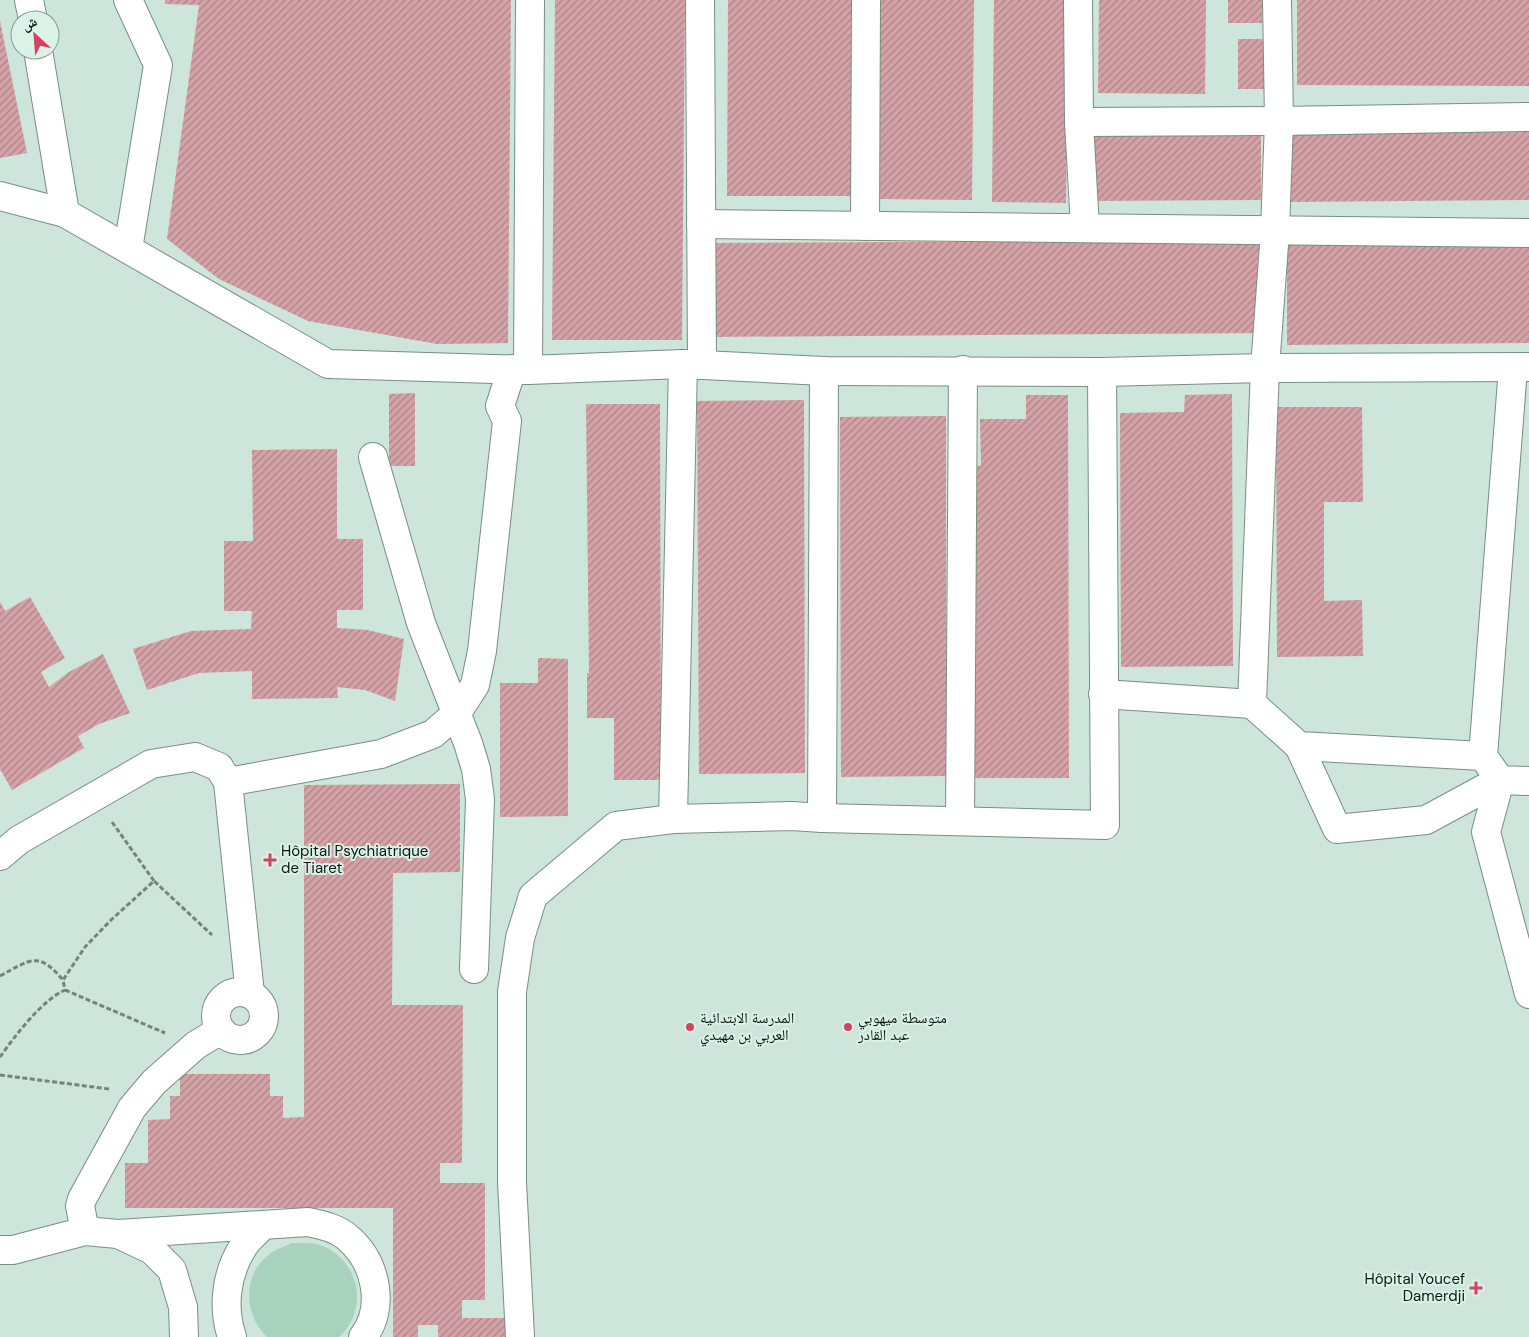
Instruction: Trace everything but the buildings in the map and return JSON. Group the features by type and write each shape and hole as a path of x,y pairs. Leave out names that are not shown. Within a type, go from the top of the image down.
{"street":[{"path":"128,0 158,65 128,249"},
{"path":"228,782 381,754 433,734 457,713 474,685 482,651 507,421 500,406 520,370 530,0"},
{"path":"673,819 692,365 701,224 700,0"},
{"path":"865,226 866,0"},
{"path":"1078,0 1079,122 1084,228"},
{"path":"1252,704 1265,368 1275,231 1279,121 1277,0"},
{"path":"40,60 65,213"},
{"path":"1079,122 1529,117"},
{"path":"0,196 65,213 328,364 520,370 692,365 824,371 1102,372 1265,368 1521,368 1483,756 1500,780"},
{"path":"701,224 1529,233"},
{"path":"960,822 963,370"},
{"path":"822,818 824,371"},
{"path":"520,1337 512,1182 512,992 520,938 533,896 616,826 673,819 792,816 1105,825 1102,372"},
{"path":"373,457 421,623 457,713 476,769 480,799 474,969"},
{"path":"1103,694 1252,704 1298,746 1337,829 1426,820 1500,780 1529,781"},
{"path":"1298,746 1483,756"},
{"path":"0,856 19,840 151,764 196,757 219,767 228,782 250,994 258,1000 264,1018 261,1027 255,1034 246,1038 237,1039 228,1036 221,1030 196,1045 154,1082 132,1108 82,1199 80,1206 85,1231"},
{"path":"1500,780 1486,832 1529,994"},
{"path":"0,1250 13,1250 85,1231 118,1234 308,1222 329,1227 347,1237 362,1252 372,1271 376,1291 374,1312 363,1337"},
{"path":"232,1337 227,1322 226,1296 232,1270 244,1246 262,1226"},
{"path":"118,1234 152,1250 172,1270 183,1307 184,1337"}],"path":[{"path":"94,797 154,881 246,965"},
{"path":"63,980 85,947 111,920 154,881"},
{"path":"0,976 26,962 40,960 52,967 63,980 64,990"},
{"path":"0,1057 16,1035 54,995 64,990 196,1045"},
{"path":"0,1075 144,1094"}],"green space":[{"path":"292,1243 312,1243 323,1246 336,1253 352,1275 356,1287 357,1301 354,1314 348,1326 339,1337 267,1337 254,1319 249,1298 250,1287 258,1267 268,1255"}],"place":[{"name":"Hôpital Psychiatrique de Tiaret","path":"270,860"},
{"name":"المدرسة الابتدائية العربي بن مهيدي","path":"690,1027"},
{"name":"متوسطة ميهوبي عبد القادر","path":"848,1027"},
{"name":"Hôpital Youcef Damerdji","path":"1476,1288"}]}
